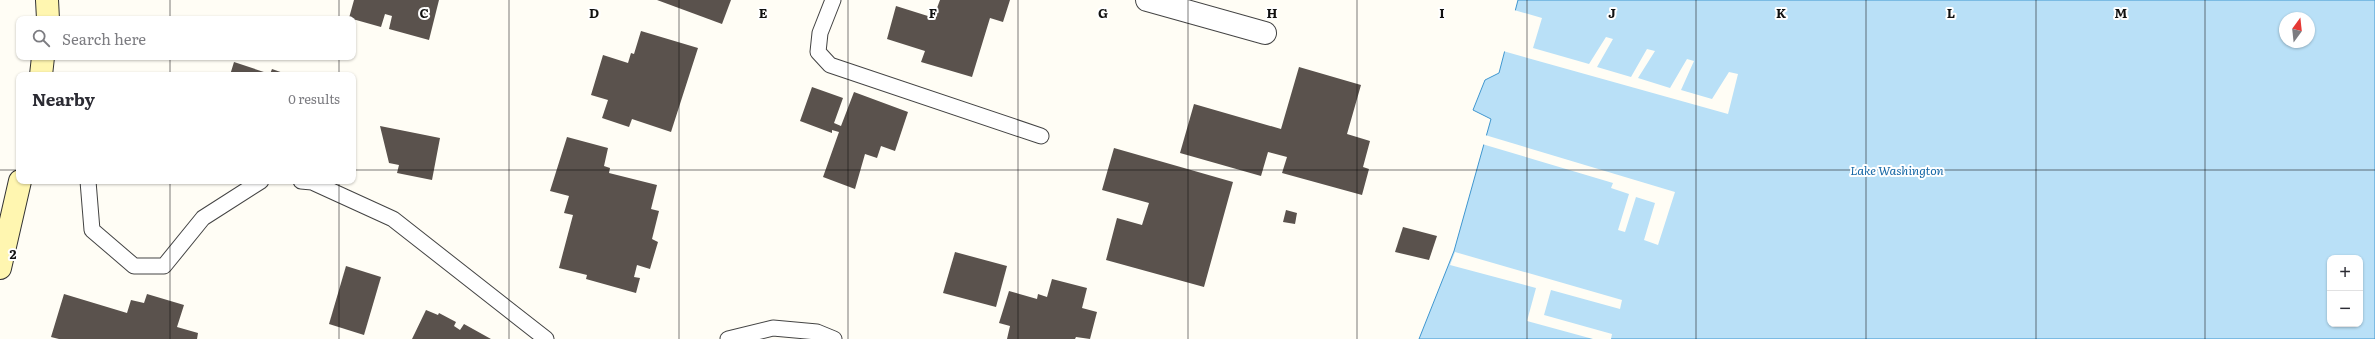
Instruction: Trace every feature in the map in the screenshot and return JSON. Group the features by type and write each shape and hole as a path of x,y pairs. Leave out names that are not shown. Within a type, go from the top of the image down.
{"street":[{"path":"47,0 48,16"},
{"path":"1147,0 1264,33"},
{"path":"41,72 43,60"},
{"path":"0,268 19,184"}],"lane":[{"path":"833,0 820,33 818,52 830,66 1041,136"},
{"path":"88,184 92,230 134,266 164,266 203,218 256,184"},
{"path":"316,184 393,219 546,339"},
{"path":"728,339 773,328 817,332 834,339"}],"water":[{"name":"Lake Washington","path":"1518,0 2375,0 2375,339 1419,339 1454,251 1491,119 1473,110 1485,80 1499,73"}],"pier":[{"path":"1514,10 1542,18 1533,48 1589,64 1606,37 1613,39 1597,67 1631,77 1647,49 1655,51 1638,78 1670,88 1687,59 1694,61 1681,90 1712,99 1729,72 1738,74 1728,114 1503,51"},
{"path":"1485,135 1675,192 1658,245 1644,240 1655,203 1636,197 1625,232 1618,230 1629,194 1611,188 1613,183 1482,144"},
{"path":"1455,252 1622,300 1620,309 1551,290 1544,315 1612,334 1611,339 1593,339 1527,321 1536,288 1450,265"}],"building":[{"path":"354,0 439,0 429,40 389,29 392,16 385,14 381,27 356,20 356,16 350,16"},
{"path":"657,0 731,0 722,24"},
{"path":"940,0 1010,0 1003,22 990,18 972,77 921,62 925,51 887,39 896,6 931,17 934,7 937,8"},
{"path":"641,31 698,48 671,132 632,119 629,127 602,118 608,100 591,95 603,55 628,63 631,53 634,54"},
{"path":"234,62 264,72 231,72"},
{"path":"1299,67 1361,85 1347,134 1370,141 1363,167 1369,169 1362,195 1282,173 1287,157 1268,152 1261,176 1180,153 1194,104 1281,129"},
{"path":"272,69 280,72 271,72"},
{"path":"812,87 843,98 834,123 841,126 854,92 908,112 895,151 881,146 877,158 865,154 855,189 823,177 839,132 832,130 832,133 800,121"},
{"path":"380,126 440,138 432,180 397,173 399,165 389,163"},
{"path":"567,137 608,148 604,166 610,168 609,173 657,185 651,209 659,211 652,239 658,242 650,269 637,265 634,277 640,278 636,293 586,279 587,275 559,268 573,215 564,213 569,196 550,191"},
{"path":"1114,148 1233,182 1204,287 1106,260 1117,218 1142,225 1149,203 1102,190"},
{"path":"1286,210 1297,213 1295,224 1283,222"},
{"path":"1403,227 1437,236 1429,260 1395,252"},
{"path":"955,252 1007,266 996,307 943,293"},
{"path":"346,266 381,277 364,335 329,324"},
{"path":"1052,279 1087,288 1082,308 1097,312 1090,339 1076,337 1075,339 1007,339 1010,326 999,323 1009,291 1037,299 1038,294 1047,297"},
{"path":"64,294 127,313 131,300 144,303 147,294 184,305 177,327 198,333 197,339 59,339 51,337"},
{"path":"426,310 438,315 439,313 456,322 454,326 460,330 464,324 491,339 412,339"}]}
